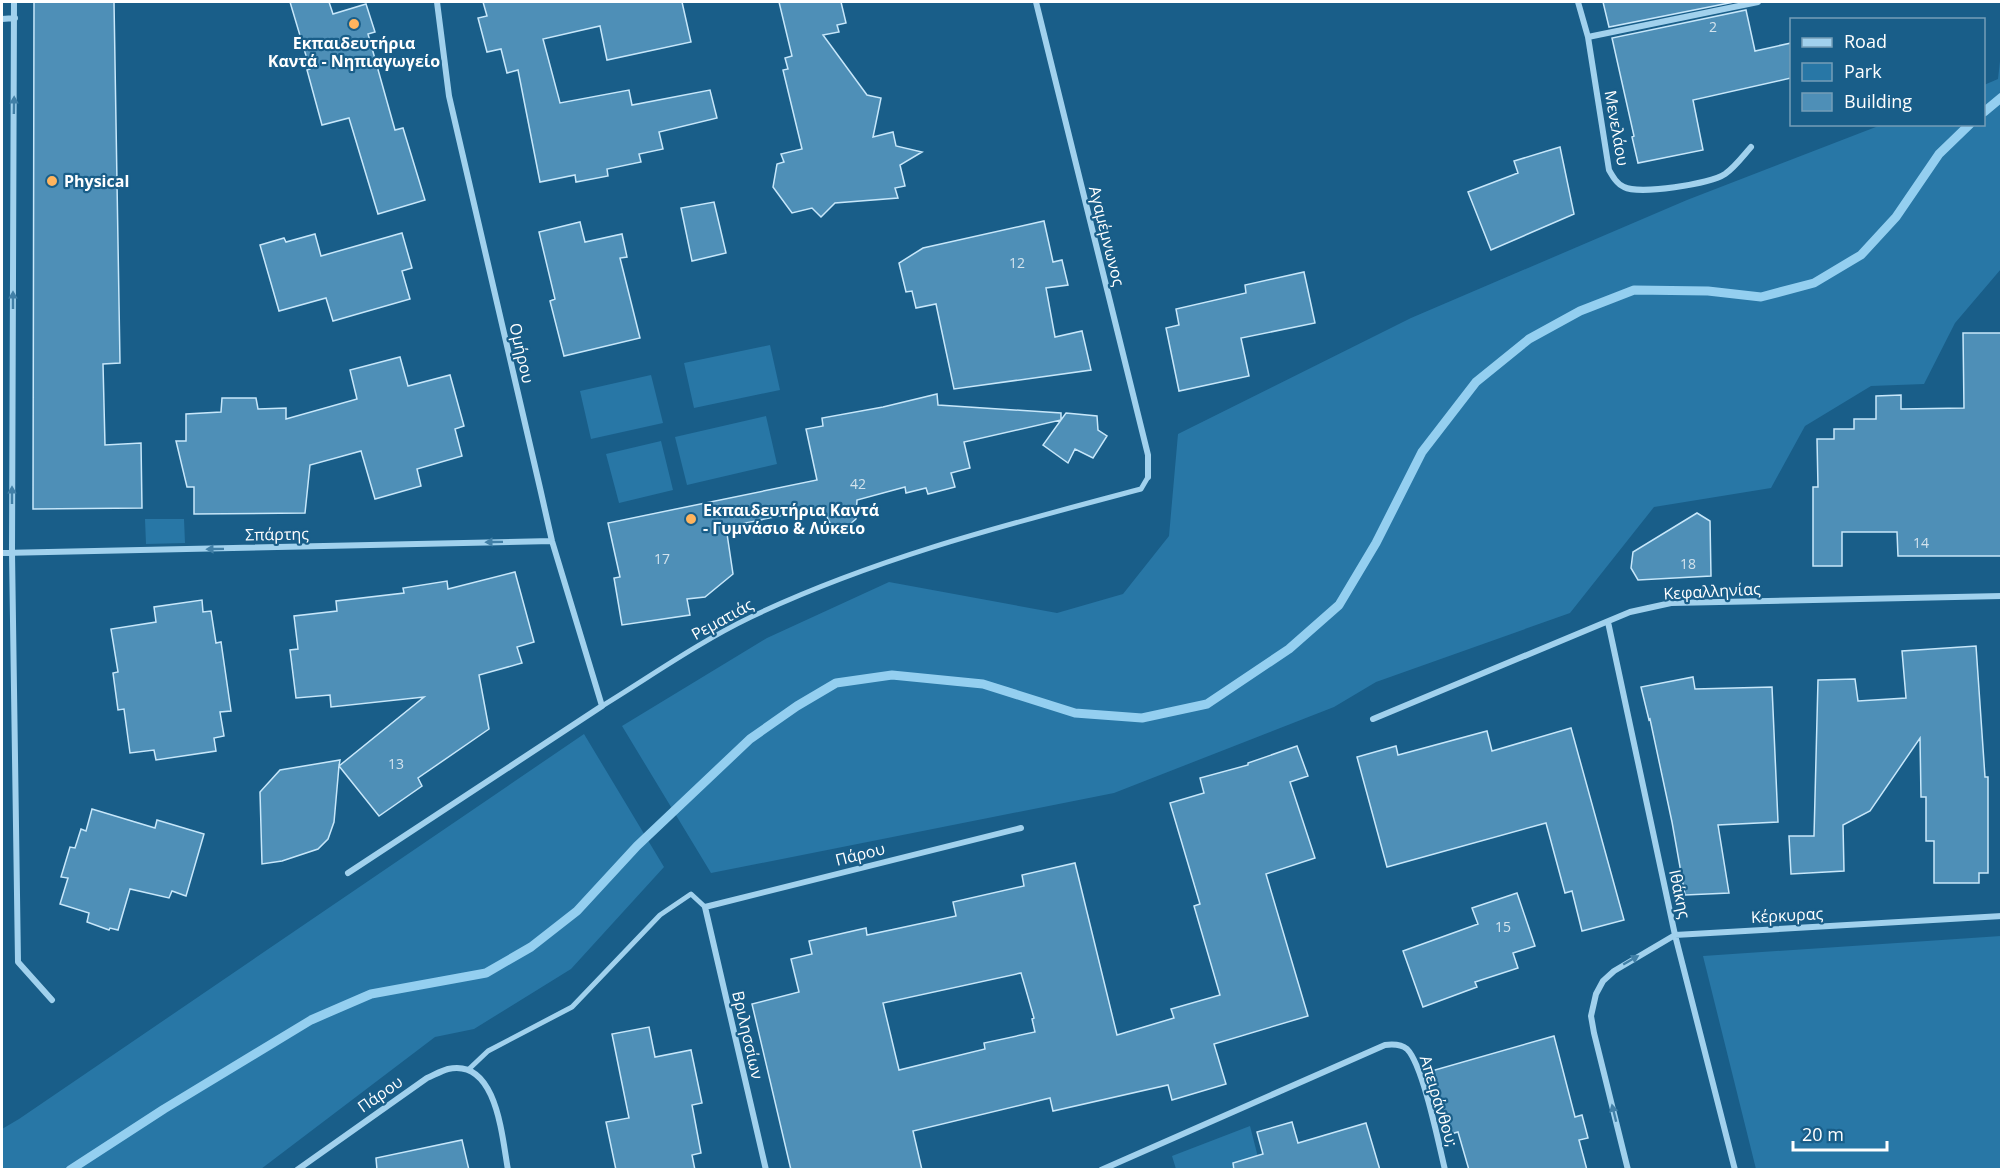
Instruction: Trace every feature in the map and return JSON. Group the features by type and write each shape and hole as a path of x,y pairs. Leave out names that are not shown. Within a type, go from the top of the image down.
{"street":[{"path":"14,2 12,553 18,963 52,1000"},
{"name":"Ομήρου","path":"438,2 449,96 552,541 602,706"},
{"name":"Αγαμέμνωνος","path":"1036,2 1148,455 1148,477"},
{"name":"Μενελάου","path":"1578,2 1588,37 1609,170 1623,187 1630,189 1687,186 1714,180 1732,168 1751,147"},
{"path":"1588,37 1758,2"},
{"path":"2,19 15,18"},
{"name":"Ρεματιάς","path":"348,873 602,706 747,619 869,567 1003,526 1141,489 1148,477"},
{"name":"Σπάρτης","path":"2,553 552,541"},
{"name":"Κεφαλληνίας","path":"1373,719 1630,612 1671,603 2001,596"},
{"name":"Ιθάκης","path":"1608,622 1675,935 1734,1170"},
{"name":"Πάρου","path":"705,907 1022,828"},
{"path":"508,1170 493,1099 484,1080 468,1070 488,1051 572,1007 660,915 691,894 705,907"},
{"name":"Βριλησσίων","path":"705,907 765,1170"},
{"name":"Κέρκυρας","path":"1628,1170 1591,1016 1596,994 1603,981 1614,971 1675,935 2001,916"},
{"name":"Απειράνθου;","path":"1101,1170 1385,1045 1400,1045 1407,1049 1414,1061 1426,1095 1445,1170"},
{"name":"Πάρου","path":"297,1170 427,1078 448,1069 468,1070"}],"green space":[{"path":"2001,52 2001,269 1955,323 1924,384 1871,386 1805,426 1771,488 1654,507 1570,613 1376,682 1334,707 1114,793 711,873 622,726 767,638 889,582 1057,613 1123,594 1169,536 1178,434 1411,318 1687,200 1878,126 1985,126 1985,85 1998,79"},
{"path":"770,345 780,390 694,408 684,363"},
{"path":"651,375 663,423 591,439 580,391"},
{"path":"766,416 777,464 687,485 675,437"},
{"path":"661,441 673,490 619,503 606,454"},
{"path":"145,519 184,519 185,543 146,544"},
{"path":"584,734 664,867 571,969 474,1029 435,1037 261,1169 2,1169 2,1129"},
{"path":"2001,936 2001,1169 1756,1169 1703,956"},
{"path":"1250,1126 1261,1169 1176,1169 1172,1156"}],"building":[{"path":"34,2 114,2 120,363 103,364 105,445 141,443 142,508 33,509"},
{"path":"290,2 329,2 333,14 366,4 375,32 368,34 395,130 403,128 425,200 378,214 349,118 322,125 307,70 310,69"},
{"path":"483,2 682,2 691,42 607,60 600,26 543,39 560,103 629,90 632,105 710,90 717,118 659,132 663,149 639,154 641,162 607,169 608,176 576,182 575,175 540,182 518,70 507,73 501,49 487,52 478,18 487,16"},
{"path":"779,2 841,2 846,23 837,25 839,32 823,35 867,95 881,98 873,137 893,132 896,146 922,152 900,165 905,186 895,188 898,198 835,203 821,217 812,208 792,213 773,187 777,164 784,162 781,154 802,149 783,70 788,69 785,58 792,56"},
{"path":"1603,2 1734,2 1609,27"},
{"path":"1746,10 1755,51 1790,43 1790,78 1693,100 1703,150 1638,163 1612,38"},
{"path":"1560,147 1574,214 1491,250 1468,192 1518,173 1514,161"},
{"path":"714,202 726,253 692,261 681,208"},
{"path":"1044,221 1053,262 1062,260 1068,285 1046,288 1055,337 1082,331 1091,370 954,389 936,304 916,308 912,291 906,292 899,263 923,248"},
{"path":"580,222 585,242 622,234 627,257 620,258 640,338 564,356 550,301 555,299 539,232"},
{"path":"402,233 412,268 402,271 410,299 333,321 326,298 279,311 260,245 284,238 286,242 315,234 321,256"},
{"path":"1304,272 1315,323 1241,338 1249,376 1179,391 1166,328 1179,325 1176,309 1246,293 1245,285"},
{"path":"1963,333 2001,333 2001,556 1898,556 1897,532 1842,532 1842,566 1813,566 1813,487 1818,487 1817,439 1834,439 1834,429 1854,429 1854,419 1876,419 1876,396 1901,395 1901,409 1964,408"},
{"path":"400,357 408,386 450,375 464,426 455,429 462,456 417,469 421,486 375,499 361,451 310,465 305,513 194,514 194,487 187,487 176,441 186,441 186,414 221,412 222,398 256,398 258,409 286,408 286,419 357,399 350,370"},
{"path":"937,394 938,405 1061,413 1061,420 964,442 970,468 951,473 955,487 928,494 926,488 906,493 905,487 857,500 856,519 849,525 841,527 831,525 825,517 823,507 726,527 733,574 705,597 687,599 690,615 622,625 614,578 620,577 608,523 817,480 806,429 823,426 822,418"},
{"path":"1066,413 1097,416 1098,430 1107,436 1093,458 1075,449 1068,463 1043,445"},
{"path":"1697,513 1710,521 1711,576 1638,580 1631,568 1633,552"},
{"path":"515,572 534,642 517,647 522,663 479,675 489,729 418,778 422,786 379,816 339,766 424,697 331,707 330,695 296,698 290,650 298,649 294,616 337,611 336,601 404,593 403,588 447,581 448,589"},
{"path":"202,600 203,612 211,611 216,643 221,642 231,711 220,712 224,736 214,738 216,751 156,760 154,750 130,753 124,709 118,710 113,673 118,672 111,629 156,622 154,607"},
{"path":"1976,646 1985,777 1988,777 1988,873 1979,873 1979,883 1934,883 1934,841 1926,841 1926,797 1921,797 1920,738 1870,811 1843,825 1844,871 1791,874 1789,836 1814,836 1818,680 1855,679 1858,701 1906,698 1902,651"},
{"path":"1693,677 1695,689 1772,687 1778,822 1718,825 1729,893 1685,895 1672,822 1641,687"},
{"path":"1571,728 1624,920 1582,931 1572,891 1565,893 1546,823 1387,867 1357,757 1396,746 1398,755 1487,731 1492,751"},
{"path":"1297,746 1308,776 1290,782 1315,858 1266,874 1308,1016 1214,1044 1226,1084 1172,1100 1168,1085 1053,1111 1050,1098 913,1131 922,1170 791,1170 752,1004 799,992 791,959 812,954 809,941 866,928 867,935 956,916 953,902 1024,886 1022,875 1075,863 1117,1035 1174,1018 1171,1009 1220,995 1194,906 1200,904 1170,803 1204,793 1200,778 1248,765 1248,763","holes":["1021,973 1034,1018 1032,1019 1035,1032 984,1043 985,1049 899,1070 883,1003"]},
{"path":"340,760 334,822 328,839 318,849 282,861 262,864 260,792 280,770"},
{"path":"92,809 155,828 157,820 204,834 186,896 172,891 169,898 130,889 118,930 110,928 109,930 87,922 89,913 60,904 68,878 61,877 70,847 75,848 81,829 86,831"},
{"path":"1517,893 1535,946 1513,953 1518,968 1475,982 1477,987 1423,1007 1403,951 1478,924 1472,908"},
{"path":"649,1027 655,1057 691,1050 702,1103 692,1105 701,1153 692,1155 695,1170 616,1170 606,1122 629,1118 612,1034"},
{"path":"1554,1036 1575,1117 1582,1115 1588,1138 1579,1140 1587,1170 1469,1170 1458,1132 1447,1135 1428,1072"},
{"path":"1292,1122 1298,1143 1366,1123 1380,1170 1234,1170 1233,1163 1263,1154 1257,1132"},
{"path":"462,1140 469,1170 377,1170 376,1158"}],"waterway":[{"path":"1985,111 2002,97"},
{"path":"70,1170 164,1109 311,1020 371,994 486,973 531,947 577,911 637,846 750,739 797,706 836,683 892,675 983,684 1075,713 1142,718 1207,704 1289,649 1339,605 1376,543 1422,452 1476,382 1529,339 1580,311 1634,290 1708,291 1761,297 1814,283 1861,255 1896,217 1939,154 1968,126"}],"place":[{"name":"Εκπαιδευτήρια Καντά - Νηπιαγωγείο","path":"354,24"},
{"name":"Physical","path":"52,181"},
{"name":"Εκπαιδευτήρια Καντά - Γυμνάσιο & Λύκειο","path":"691,519"}]}
